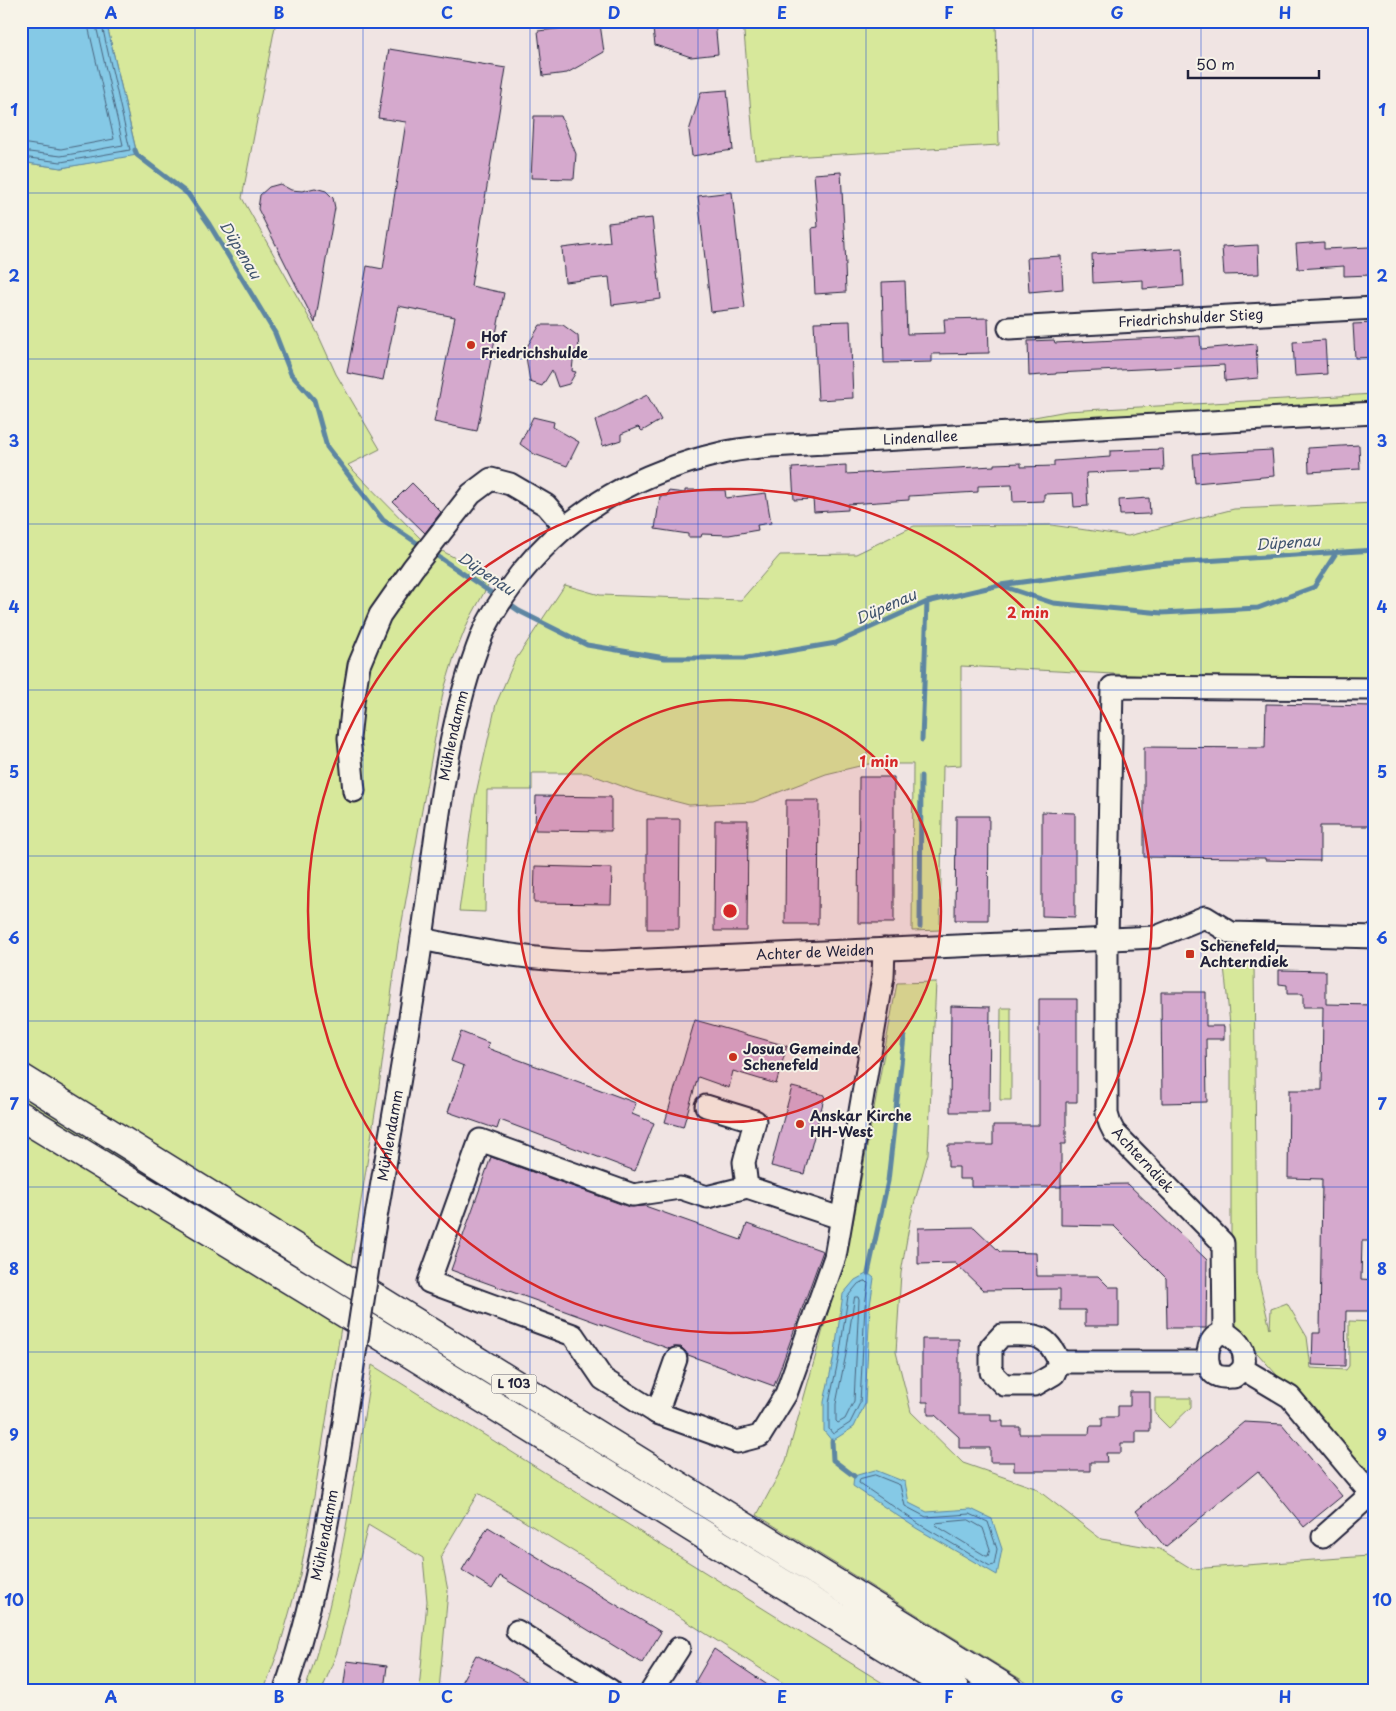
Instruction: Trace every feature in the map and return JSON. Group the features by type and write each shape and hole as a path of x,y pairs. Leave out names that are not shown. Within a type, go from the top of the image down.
{"highway":[{"name":"L 103","path":"21,1078 1008,1690"},
{"name":"L 103","path":"21,1116 339,1309 955,1690"}],"street":[{"name":"Friedrichshulder Stieg","path":"1009,328 1375,308"},
{"name":"Lindenallee","path":"511,587 536,554 565,527 619,489 652,474 723,452 799,444 1375,414"},
{"path":"354,791 349,738 359,665 380,615 413,568 471,494 491,480 510,484 546,505 565,527"},
{"name":"Mühlendamm","path":"285,1690 297,1655 316,1579 332,1500 454,729 466,683 483,632 511,587"},
{"name":"Achterndiek","path":"1224,1332 1223,1243 1122,1141 1110,1124 1107,1114 1112,687 1375,689"},
{"name":"Achter de Weiden","path":"422,939 520,957 566,962 616,962 1156,937 1205,917 1231,933 1375,937"},
{"path":"840,1218 747,1187 707,1197 680,1188 633,1195 480,1140 428,1282 573,1335 602,1378 657,1413 737,1442 760,1436 786,1394 834,1257 882,987 884,949"},
{"path":"706,1106 756,1121 744,1162 747,1187"},
{"path":"1224,1332 1233,1337 1244,1353 1246,1361 1243,1370 1234,1377 1220,1377 1212,1373 1208,1362 1209,1346 1214,1337 1224,1332"},
{"path":"657,1413 676,1359"},
{"path":"1059,1362 1208,1362"},
{"path":"1243,1370 1290,1397 1371,1494 1323,1538"},
{"path":"517,1631 610,1690"},
{"path":"652,1690 679,1648"}],"green space":[{"path":"106,21 276,21 242,198 317,332 336,374 380,449 348,465 422,540 492,578 468,622 454,657 443,693 398,944 378,1094 300,1575 279,1649 264,1690 21,1690 21,162 61,168 137,154"},
{"path":"743,21 996,21 999,145 755,159"},
{"path":"1375,394 1375,406 1022,425 1022,422 1029,418 1067,411"},
{"path":"1375,503 1375,682 1266,682 961,666 961,765 943,766 940,930 912,931 913,764 868,764 826,774 753,802 689,805 635,791 587,773 532,773 532,790 487,790 485,912 459,911 475,798 496,704 514,662 565,585 600,595 741,600 780,555 856,554 914,526 1051,525 1128,536 1234,509"},
{"path":"1254,961 1257,1273 1270,1329 1271,1309 1287,1303 1307,1337 1311,1368 1346,1370 1349,1366 1349,1321 1375,1322 1375,1484 1231,1324 1231,1034 1224,966"},
{"path":"936,982 928,1154 911,1215 901,1273 896,1352 911,1412 963,1463 1035,1488 1101,1539 1160,1549 1192,1569 1368,1556 1375,1549 1375,1690 1038,1690 757,1515 786,1461 853,1223 897,983"},
{"path":"1001,1008 1011,1008 1011,1100 1000,1100"},
{"path":"372,1365 894,1690 794,1690 672,1612 478,1493 441,1555 448,1591 439,1690 419,1690 427,1601 423,1558 368,1525 337,1652 322,1690 305,1690 318,1650 338,1570"},
{"path":"1155,1398 1191,1398 1191,1407 1169,1428 1155,1414"}],"water":[{"path":"21,21 106,21 137,155 61,168 21,162"},
{"path":"868,1273 874,1278 870,1306 865,1404 854,1427 832,1441 824,1431 824,1402 835,1351 843,1294 855,1280"},
{"path":"875,1470 905,1482 909,1503 927,1512 971,1509 992,1519 1002,1549 997,1575 916,1528 853,1486 854,1476"}],"building":[{"path":"652,21 715,21 718,54 691,57 655,45"},
{"path":"600,24 604,52 567,73 543,76 538,31"},
{"path":"389,49 506,68 471,286 504,293 477,431 434,422 455,317 398,306 383,380 347,373 367,266 383,269 406,122 378,118"},
{"path":"727,90 733,150 692,156 689,131 701,92"},
{"path":"534,116 561,116 576,154 574,179 531,178"},
{"path":"841,172 846,292 815,294 812,228 818,227 814,174"},
{"path":"280,184 291,190 302,191 315,188 326,191 333,198 335,208 315,323 258,209 260,195 269,187"},
{"path":"732,192 745,308 711,312 698,196"},
{"path":"652,218 661,299 612,305 609,277 565,282 562,248 610,242 608,223"},
{"path":"1324,242 1324,249 1370,247 1371,275 1344,276 1344,266 1298,269 1296,244"},
{"path":"1258,245 1259,274 1224,275 1222,247"},
{"path":"1182,248 1184,286 1143,289 1143,280 1093,283 1092,254"},
{"path":"1061,256 1063,289 1029,292 1027,258"},
{"path":"905,281 907,334 945,333 944,319 988,318 989,353 932,354 932,362 884,363 882,282"},
{"path":"850,321 853,398 818,400 814,322"},
{"path":"1375,323 1375,357 1355,358 1353,324"},
{"path":"540,325 563,325 578,336 579,350 574,351 572,371 576,372 569,384 558,387 552,370 542,386 530,382 525,350"},
{"path":"1200,336 1201,349 1256,344 1258,378 1225,381 1224,365 1029,376 1028,341 1054,340 1055,343"},
{"path":"1325,340 1327,374 1295,376 1293,342"},
{"path":"647,395 661,420 642,431 638,427 621,434 621,440 603,446 595,421"},
{"path":"533,417 554,422 553,427 579,442 567,466 534,454 520,444"},
{"path":"1359,445 1360,469 1309,472 1308,448"},
{"path":"1163,449 1164,470 1086,473 1088,506 1074,507 1073,493 1044,494 1044,501 1013,502 1012,485 978,486 978,492 909,496 909,500 848,504 848,510 814,512 813,499 794,500 792,468 846,465 846,474 994,466 994,464 1021,463 1021,467 1054,466 1054,461 1110,457 1110,451"},
{"path":"1272,450 1274,476 1195,483 1193,454"},
{"path":"412,483 441,512 425,533 393,502"},
{"path":"685,490 725,490 726,498 766,493 771,523 757,525 758,530 729,535 702,534 701,537 688,537 688,534 655,529 660,496 667,496 668,491 685,493"},
{"path":"1149,498 1150,514 1120,515 1119,500"},
{"path":"1266,704 1375,706 1375,826 1320,826 1320,861 1265,860 1265,858 1144,857 1144,747 1265,748"},
{"path":"859,777 894,777 894,923 858,923"},
{"path":"536,796 611,797 611,831 535,830"},
{"path":"786,800 819,800 818,924 785,924"},
{"path":"1042,812 1075,813 1075,917 1042,916"},
{"path":"956,816 989,816 988,920 955,920"},
{"path":"647,819 680,819 679,929 647,929"},
{"path":"715,820 748,820 747,931 714,931"},
{"path":"535,866 612,868 611,904 534,903"},
{"path":"1279,970 1326,971 1326,1004 1375,1005 1375,1241 1362,1241 1361,1279 1375,1280 1375,1311 1346,1311 1345,1366 1312,1365 1313,1333 1320,1333 1322,1179 1288,1178 1289,1090 1322,1090 1323,1007 1303,1007 1303,994 1287,994 1287,985 1279,984"},
{"path":"1161,992 1206,992 1206,1026 1224,1026 1224,1039 1206,1039 1207,1102 1162,1103"},
{"path":"1039,999 1077,999 1077,1102 1066,1102 1066,1144 1061,1144 1061,1187 971,1187 971,1179 959,1179 959,1167 948,1167 948,1145 993,1145 993,1125 1039,1125"},
{"path":"951,1006 990,1007 989,1112 950,1112"},
{"path":"695,1020 787,1046 776,1084 733,1071 729,1088 698,1077 683,1127 665,1122"},
{"path":"461,1032 489,1043 487,1048 636,1103 632,1114 654,1123 635,1171 500,1120 497,1129 448,1112 464,1066 451,1061"},
{"path":"792,1087 825,1095 804,1174 771,1166"},
{"path":"491,1157 629,1207 645,1206 741,1240 747,1224 823,1251 774,1386 688,1355 681,1347 670,1349 451,1270"},
{"path":"1128,1184 1207,1260 1206,1328 1167,1328 1166,1278 1114,1226 1061,1225 1061,1185"},
{"path":"974,1227 1000,1252 1036,1253 1037,1276 1098,1276 1109,1287 1119,1287 1119,1326 1085,1326 1085,1310 1060,1310 1060,1289 983,1290 955,1263 918,1264 918,1228"},
{"path":"922,1339 959,1339 959,1414 991,1414 991,1421 1003,1421 1003,1427 1020,1427 1020,1434 1089,1434 1090,1426 1102,1426 1102,1417 1118,1417 1118,1406 1130,1406 1130,1392 1150,1392 1150,1431 1136,1431 1136,1443 1121,1443 1121,1453 1106,1453 1107,1462 1090,1462 1090,1471 1014,1471 1014,1462 990,1462 990,1448 959,1448 959,1437 935,1415 928,1415 928,1402 922,1402"},
{"path":"1244,1422 1282,1424 1342,1496 1304,1527 1258,1471 1165,1547 1136,1511"},
{"path":"488,1527 661,1632 642,1663 500,1576 492,1589 462,1570"},
{"path":"714,1649 775,1690 706,1690 695,1682"},
{"path":"476,1655 507,1670 542,1690 457,1690"},
{"path":"347,1661 387,1666 384,1690 343,1690"}],"waterway":[{"name":"Düpenau","path":"135,150 137,155 188,194 209,224 275,333 291,374 314,400 327,447 383,520 420,545"},
{"name":"Düpenau","path":"506,602 519,611 587,645 665,658 747,658 836,643 927,602 1000,585 1156,564 1375,550"},
{"name":"Düpenau","path":"433,553 499,598"},
{"path":"1002,586 1053,603 1162,613 1258,608 1314,587 1336,553"},
{"path":"922,740 927,602"},
{"path":"920,927 921,776"},
{"path":"868,1273 888,1181 904,1037"},
{"path":"832,1441 833,1460 854,1476"}],"place":[{"name":"Hof Friedrichshulde","path":"471,345"},
{"name":"Schenefeld, Achterndiek","path":"1190,954"},
{"name":"Josua Gemeinde Schenefeld","path":"733,1057"},
{"name":"Anskar Kirche HH-West","path":"800,1124"}]}
